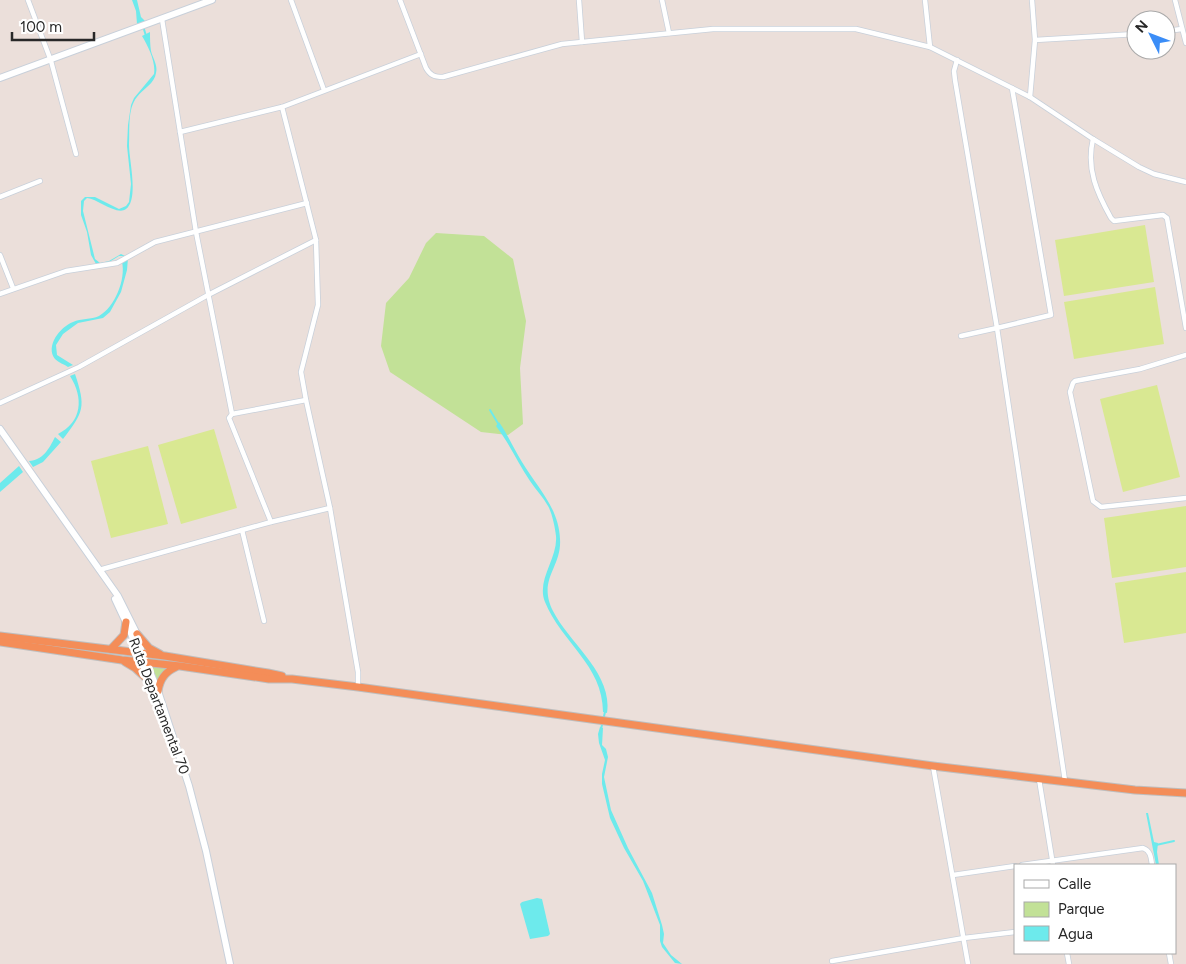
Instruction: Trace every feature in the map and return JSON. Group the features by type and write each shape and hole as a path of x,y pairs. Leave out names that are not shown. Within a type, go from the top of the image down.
{"highway":[{"path":"111,649 124,635 126,622"},
{"path":"137,634 149,648 165,656"},
{"path":"0,636 165,656 268,672 292,679"},
{"path":"0,642 270,679 292,679 358,687 933,766 1135,790 1186,793"},
{"path":"122,660 135,668 149,681"},
{"path":"158,691 161,678 177,666"}],"main road":[{"path":"0,78 51,61 212,0"},
{"path":"0,429 112,589"},
{"name":"Ruta Departamental 70","path":"112,589 144,663 166,726 169,733 174,737 206,851 230,964"},
{"name":"Ruta Departamental 70","path":"112,589 118,596 137,634 140,653"},
{"path":"144,663 158,691 174,737"}],"street":[{"path":"28,0 51,61 76,154"},
{"path":"291,0 324,90"},
{"path":"400,0 420,54 430,74 436,77 443,77 562,44 713,29 856,30 930,47 1030,97 1092,140 1146,170 1186,182"},
{"path":"579,0 582,42"},
{"path":"662,0 669,33"},
{"path":"925,0 930,47"},
{"path":"1030,97 1035,40 1032,0"},
{"path":"1175,0 1186,44"},
{"path":"162,19 196,232 232,414 229,418 271,522"},
{"path":"1176,29 1182,29"},
{"path":"1035,40 1126,35"},
{"path":"180,132 282,107 420,54"},
{"path":"957,60 954,71 955,80 997,328 1066,781"},
{"path":"961,336 1051,315 1012,88"},
{"path":"282,107 316,240 318,305 301,372 330,508 358,672 358,687"},
{"path":"1092,140 1094,183 1111,218 1114,221 1163,215 1167,218 1186,328"},
{"path":"0,197 40,181"},
{"path":"0,294 66,271 117,263 155,242 307,202"},
{"path":"0,403 79,367 208,295 316,240"},
{"path":"0,255 14,288"},
{"path":"1186,356 1140,369 1076,381 1073,383 1070,392 1093,501 1096,505 1101,507 1186,498"},
{"path":"232,414 306,400"},
{"path":"99,570 271,522 330,508"},
{"path":"242,530 264,621"},
{"path":"933,766 954,875 968,964"},
{"path":"1039,779 1053,863"},
{"path":"1038,864 1143,848 1150,853 1152,864"},
{"path":"954,875 1014,866"},
{"path":"832,961 964,938 1014,932"}],"green space":[{"path":"1145,225 1154,282 1064,296 1055,240"},
{"path":"436,233 484,236 513,259 526,321 520,368 523,424 508,435 481,432 390,372 381,346 386,303 409,278 426,243"},
{"path":"1155,287 1164,344 1074,359 1064,302"},
{"path":"1157,385 1180,477 1123,492 1100,399"},
{"path":"214,429 237,508 181,524 158,445"},
{"path":"148,446 168,524 111,538 91,461"},
{"path":"1186,506 1186,567 1112,578 1104,518"},
{"path":"1186,572 1186,633 1124,643 1115,583"},
{"path":"151,666 170,668 157,683"}],"water":[{"path":"132,0 137,0 141,17 145,21 137,24 136,11"},
{"path":"150,32 151,51 156,65 155,77 139,94 130,114 129,145 133,188 130,204 122,211 91,199 87,198 84,201 83,211 95,259 100,263 109,261 121,254 125,256 119,256 106,264 99,265 96,264 91,255 87,232 81,215 81,201 85,197 95,197 119,209 126,206 129,202 131,184 127,146 128,125 131,105 134,98 154,74 153,59 142,36"},
{"path":"128,258 121,292 110,312 103,318 78,323 63,334 56,345 57,355 73,365 68,367 58,362 52,354 52,348 59,332 68,324 93,318 105,312 118,292 123,269 122,262"},
{"path":"75,374 81,394 81,409 75,422 63,439 58,434 72,423 78,409 79,401 70,376"},
{"path":"499,422 556,517 559,528 560,549 549,582 549,600 560,623 597,672 607,698 607,713 603,712 601,695 589,667 552,616 545,602 543,586 556,544 553,520 546,503 496,426"},
{"path":"55,437 61,442 43,462 33,467 29,461 42,456 48,450"},
{"path":"19,466 23,472 0,492 0,483"},
{"path":"600,727 603,728 602,745 606,749 608,757 604,777 611,810 628,848 652,893 664,934 663,943 671,955 682,964 675,963 662,947 660,925 643,881 624,848 610,818 602,784 605,760 599,743 598,734"},
{"path":"1146,813 1148,813 1154,842 1158,843 1159,864 1156,864"},
{"path":"537,898 542,899 550,934 530,939 520,904"}],"waterway":[{"path":"143,26 146,36"},
{"path":"490,410 499,425"},
{"path":"601,729 605,712"},
{"path":"1156,845 1174,841"}]}
